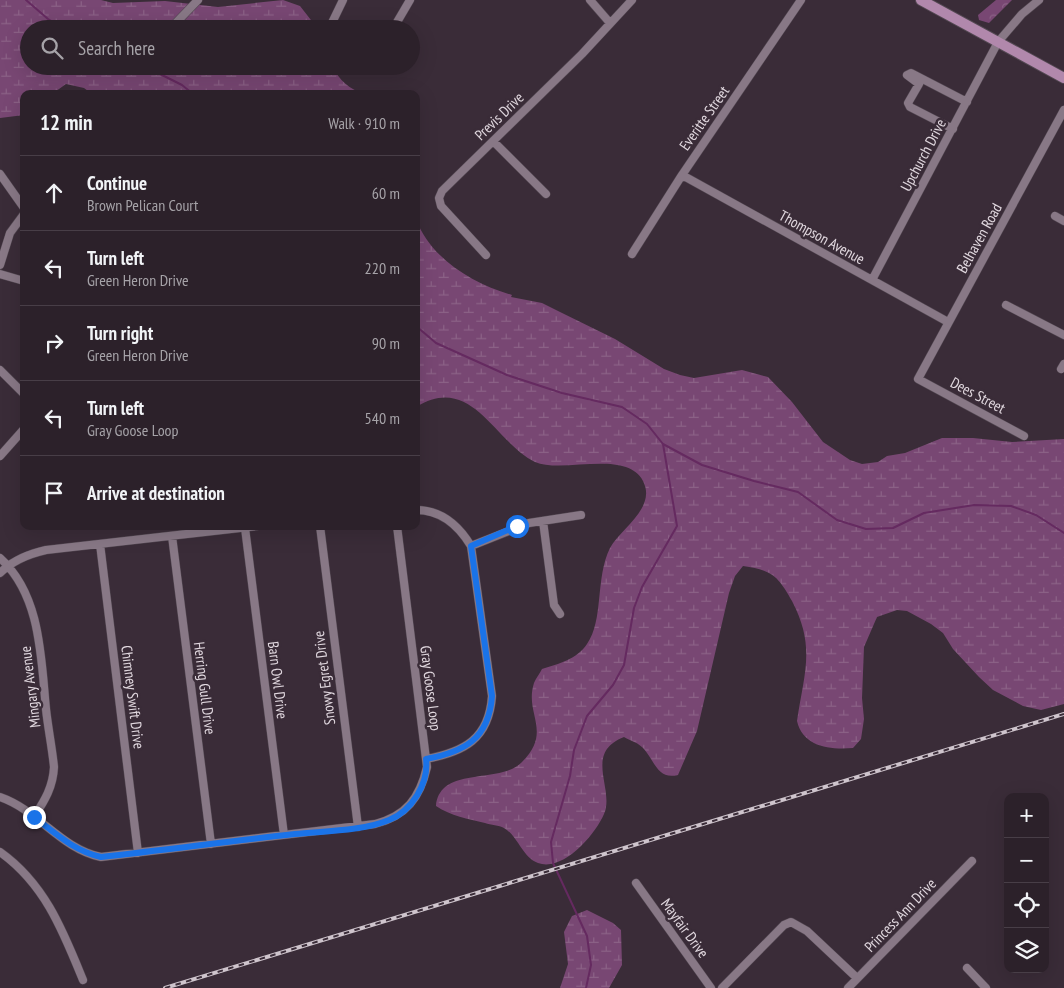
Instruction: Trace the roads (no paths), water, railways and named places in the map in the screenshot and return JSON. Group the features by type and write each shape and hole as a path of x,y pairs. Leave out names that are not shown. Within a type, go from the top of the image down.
{"main road":[{"path":"921,0 1064,78"}],"street":[{"path":"179,20 198,0"},
{"path":"333,20 343,0"},
{"path":"398,20 410,0"},
{"path":"590,0 610,23"},
{"name":"Previs Drive","path":"486,256 441,206 439,198 442,191 494,141 632,0"},
{"name":"Everitte Street","path":"632,254 682,175 801,0"},
{"name":"Upchurch Drive","path":"872,280 998,42 1022,14 1039,0"},
{"path":"953,129 910,107 908,103 919,84 907,75 910,73 967,102"},
{"name":"Belhaven Road","path":"918,379 1064,110"},
{"path":"494,141 546,194"},
{"path":"0,174 20,202"},
{"name":"Thompson Avenue","path":"682,175 948,322"},
{"path":"1054,216 1064,221"},
{"path":"0,265 10,233 20,219"},
{"path":"0,274 20,280"},
{"path":"1006,305 1064,336"},
{"path":"0,370 20,390"},
{"name":"Dees Street","path":"918,379 1024,436"},
{"path":"0,456 20,434"},
{"path":"420,510 433,512 449,520 459,529 471,546 492,696 491,711 486,724 464,748 450,754 426,759"},
{"path":"471,546 517,526 581,515"},
{"path":"543,521 554,605 560,614"},
{"path":"0,574 8,565 38,552 227,530"},
{"name":"Barn Owl Drive","path":"245,530 284,835"},
{"name":"Snowy Egret Drive","path":"321,530 358,827"},
{"name":"Gray Goose Loop","path":"0,798 16,804 62,840 89,854 101,857 358,827 390,820 402,812 423,786 427,767 397,530"},
{"name":"Herring Gull Drive","path":"172,536 211,844"},
{"name":"Chimney Swift Drive","path":"100,544 138,853"},
{"name":"Mingary Avenue","path":"0,558 8,565 24,589 34,616 53,759 53,779 47,797 34,817"},
{"path":"0,852 29,878 47,900 64,933 83,980"},
{"name":"Princess Ann Drive","path":"848,988 972,860"},
{"name":"Mayfair Drive","path":"636,884 711,988"},
{"path":"722,988 784,925 791,922 807,931 857,978"},
{"path":"967,968 986,988"}],"waterway":[{"path":"26,0 50,20"},
{"path":"162,75 188,90"},
{"path":"420,329 436,343 507,375 562,393 622,407 647,424 663,444 677,526 642,587 634,608 624,665 613,685 587,716 574,750 570,776 551,842 553,863 587,936 591,965 586,988"},
{"path":"663,444 702,465 798,492 837,520 866,529 893,528 924,513 974,505 1011,506 1036,515 1064,533"}],"railway":[{"path":"165,988 1064,714"}]}
